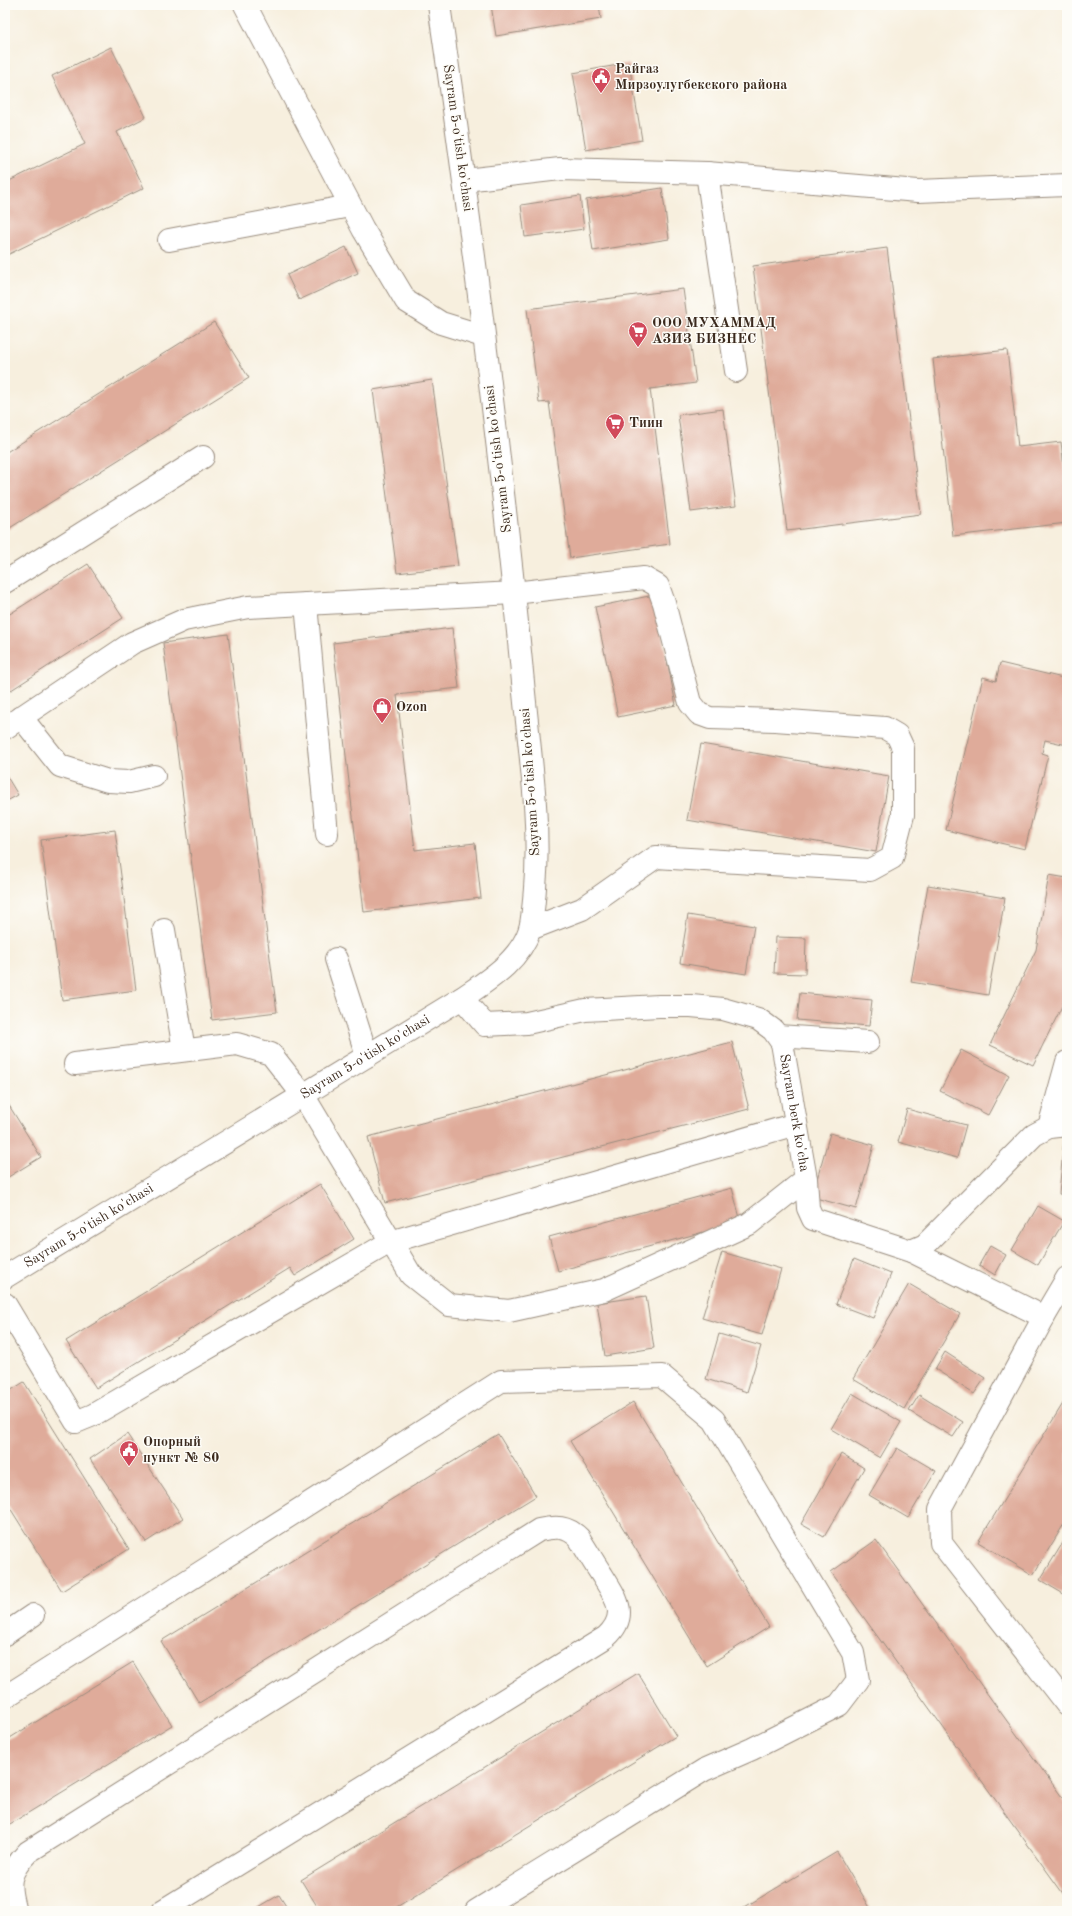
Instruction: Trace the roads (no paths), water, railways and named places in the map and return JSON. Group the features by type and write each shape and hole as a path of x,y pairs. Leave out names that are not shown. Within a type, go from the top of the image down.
{"street":[{"path":"245,5 350,206 406,301 441,323 484,336"},
{"name":"Sayram 5-o'tish ko'chasi","path":"8,1270 303,1095 462,998 503,968 518,950 530,930 536,876 536,827 514,593 465,180 438,5"},
{"path":"465,180 560,169 707,173 918,191 1067,185"},
{"path":"707,173 736,371"},
{"path":"169,240 350,206"},
{"path":"5,582 203,457"},
{"path":"154,776 129,782 108,781 60,766 13,722 132,643 184,620 248,607 514,593 644,578 658,586 664,602 690,703 699,714 710,718 775,720 885,728 897,736 903,748 903,815 892,858 870,870 656,857 582,909 530,930"},
{"path":"306,604 327,834"},
{"path":"164,930 184,1050"},
{"path":"336,959 367,1056"},
{"name":"Sayram berk ko'cha","path":"462,998 485,1025 527,1023 585,1010 659,1006 691,1006 723,1009 742,1013 766,1023 778,1036 782,1043 806,1180 808,1208 813,1219 911,1251"},
{"path":"778,1036 868,1042"},
{"path":"75,1064 237,1044 271,1054 303,1095 411,1275 449,1305 509,1311 604,1290 749,1224 806,1180"},
{"path":"911,1251 925,1245 1034,1134 1058,1126 1067,1062"},
{"path":"5,1304 76,1422 93,1415 390,1242 796,1124"},
{"path":"911,1251 1044,1317"},
{"path":"1067,1278 1044,1317 940,1509 941,1543 1067,1705"},
{"path":"5,1697 501,1381 662,1376 714,1420 853,1653 858,1680 839,1705 752,1749 704,1770 476,1911"},
{"path":"15,1911 10,1895 10,1879 16,1864 28,1852 539,1530 551,1527 564,1528 579,1538 618,1602 618,1621 614,1630 606,1637 162,1911"},
{"path":"5,1634 33,1616"}],"place":[{"name":"Райгаз Мирзоулугбекского района","path":"601,94"},
{"name":"ООО МУХАММАД АЗИЗ БИЗНЕС","path":"638,348"},
{"name":"Тиин","path":"615,440"},
{"name":"Ozon","path":"382,724"},
{"name":"Опорный пункт № 80","path":"129,1467"}]}
